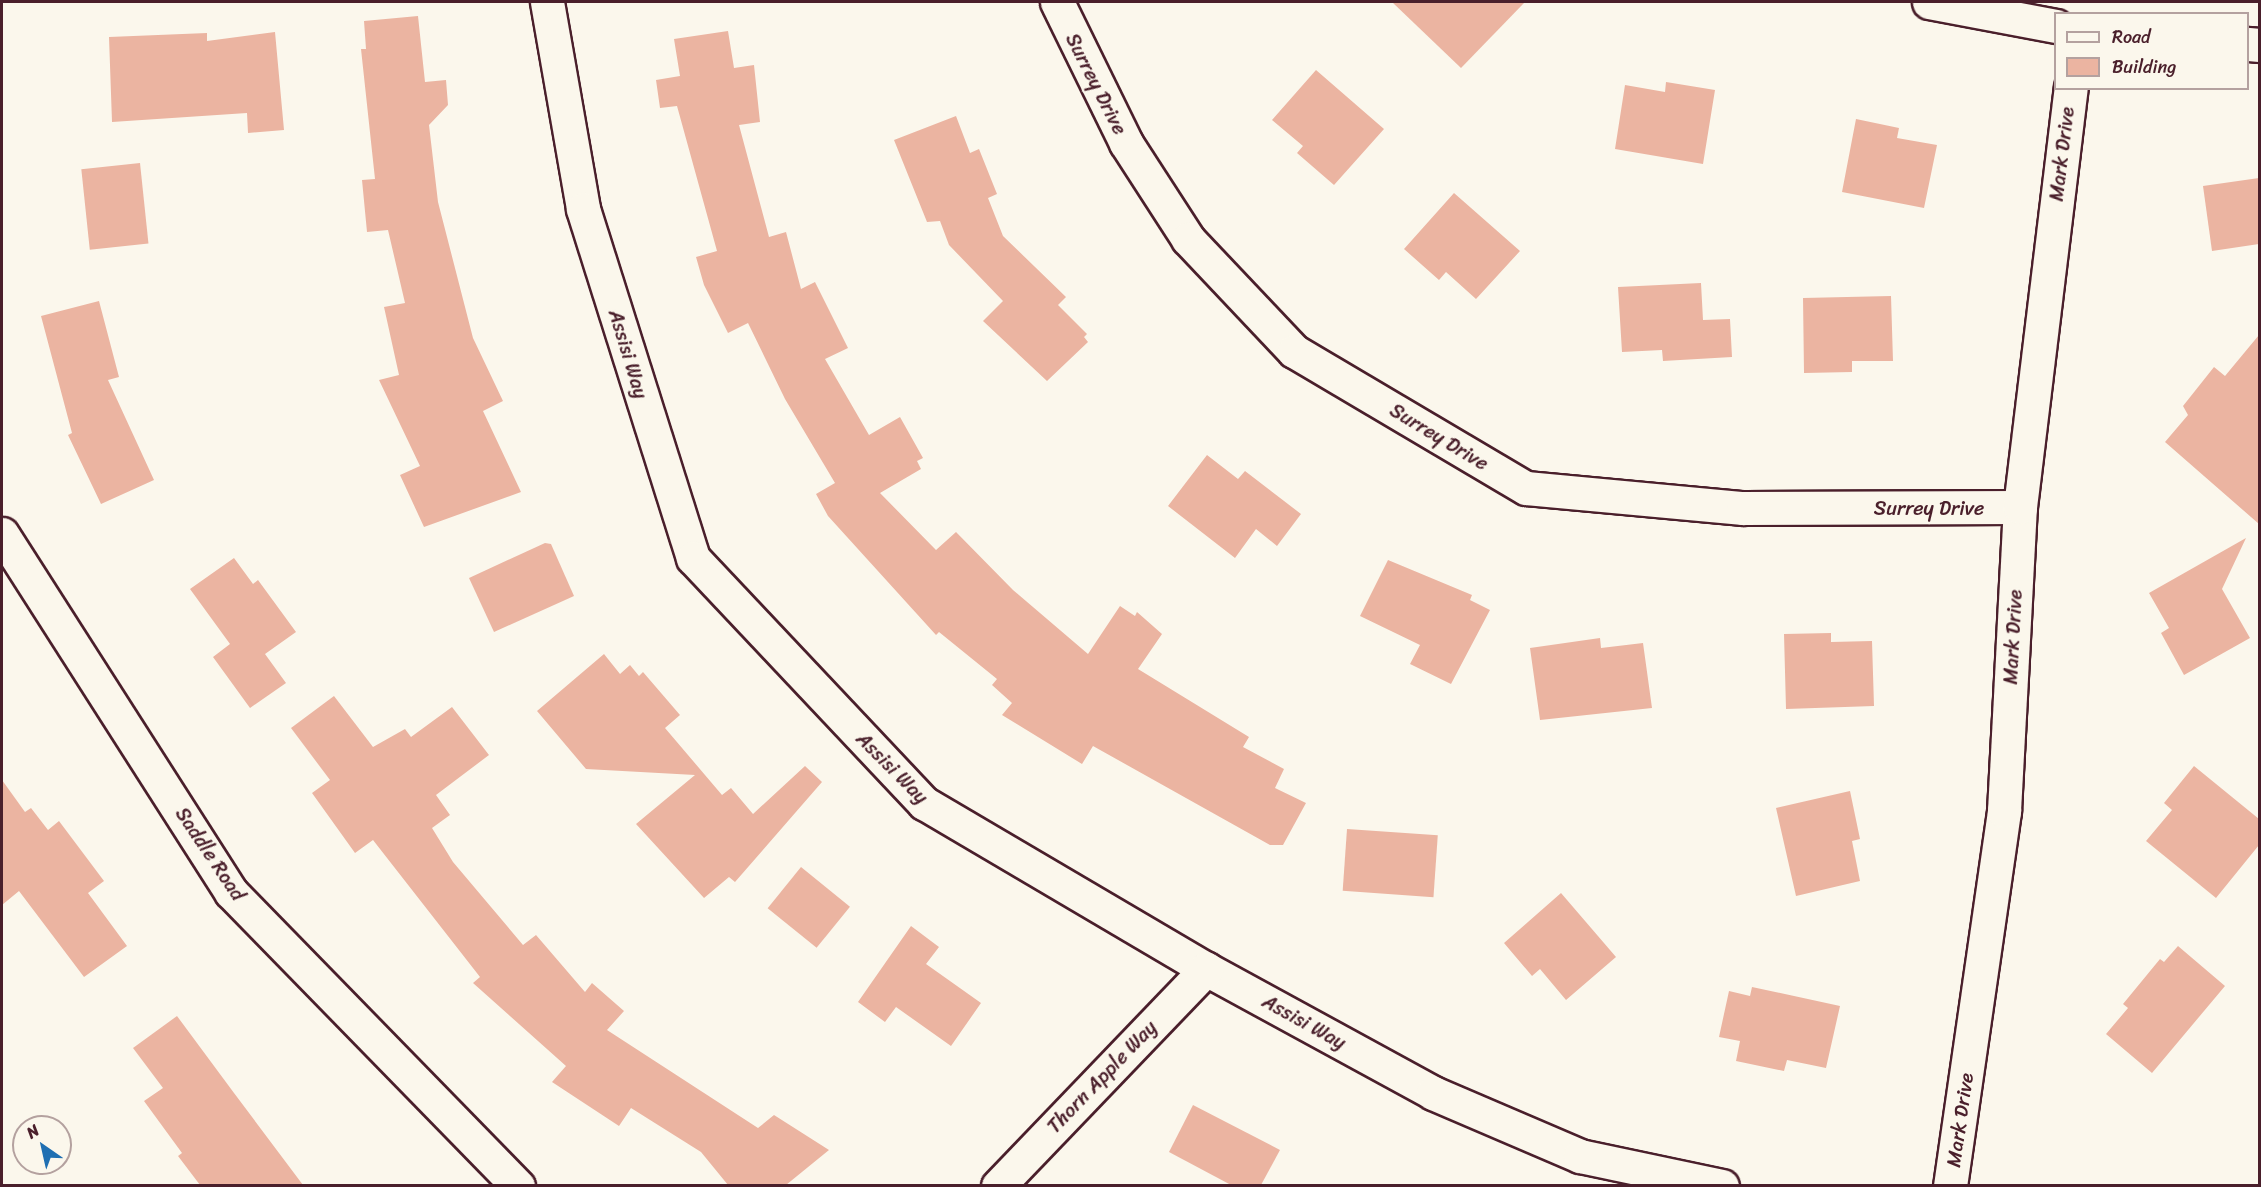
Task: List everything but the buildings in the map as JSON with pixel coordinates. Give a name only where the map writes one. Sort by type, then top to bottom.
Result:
[{"type":"street","name":"Assisi Way","points":[[547,2],[583,209],[693,558],[924,803],[1206,969],[1432,1093],[1580,1156],[1722,1185]]},
{"type":"street","name":"Surrey Drive","points":[[1057,2],[1126,143],[1188,239],[1294,351],[1526,488],[1743,508],[2020,507]]},
{"type":"street","points":[[1929,2],[2054,26]]},
{"type":"street","name":"Mark Drive","points":[[1950,1185],[2004,812],[2020,507],[2071,90]]},
{"type":"street","name":"Saddle Road","points":[[2,534],[231,892],[519,1185]]},
{"type":"street","name":"Thorn Apple Way","points":[[998,1185],[1206,969]]}]
